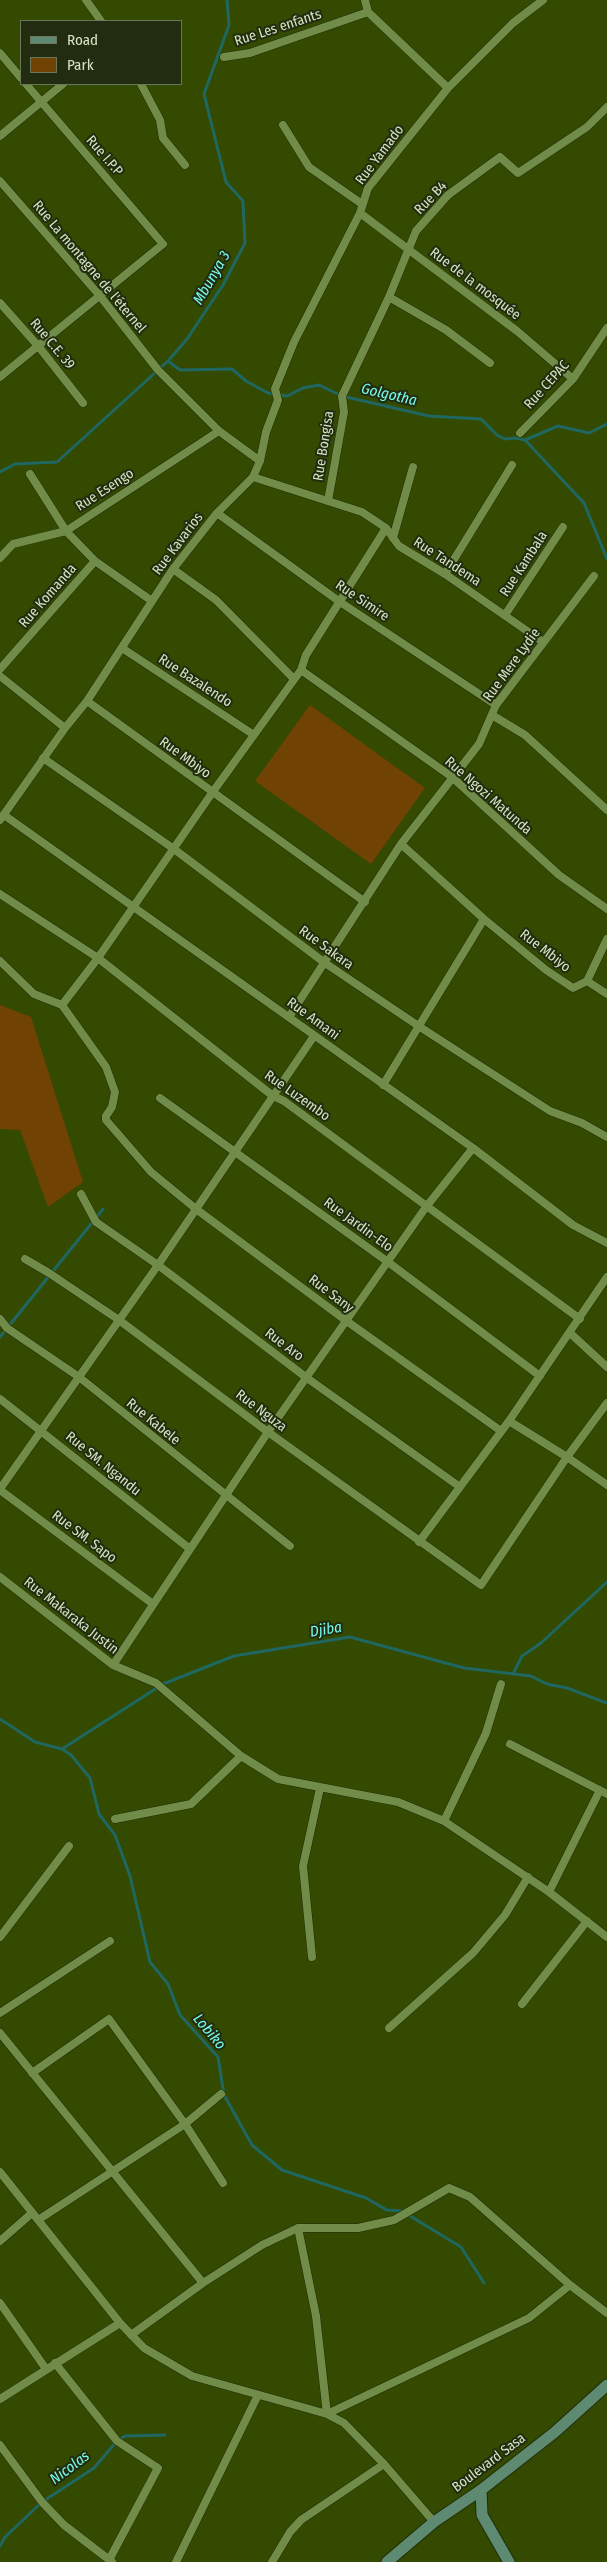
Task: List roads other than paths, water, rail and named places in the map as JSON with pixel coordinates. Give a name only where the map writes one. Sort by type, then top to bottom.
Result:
[{"type":"street","points":[[86,0],[100,20]]},
{"type":"street","points":[[365,0],[368,12],[448,88]]},
{"type":"street","name":"Rue Yamado","points":[[278,400],[275,389],[294,342],[360,213],[368,188],[448,88],[513,22],[543,0]]},
{"type":"street","name":"Rue Les enfants","points":[[224,58],[250,53],[368,12]]},
{"type":"street","points":[[0,53],[20,77]]},
{"type":"street","name":"Rue I.P.P","points":[[27,85],[163,244],[100,296]]},
{"type":"street","points":[[0,136],[62,85]]},
{"type":"street","points":[[142,85],[160,120],[163,138],[185,165]]},
{"type":"street","name":"Rue B4","points":[[342,396],[389,297],[416,231],[448,195],[500,157],[518,173],[587,127],[607,107]]},
{"type":"street","points":[[283,125],[309,167],[362,204]]},
{"type":"street","name":"Rue La montagne de l'éternel","points":[[0,181],[100,296],[158,370],[219,431]]},
{"type":"street","name":"Rue de la mosquée","points":[[360,213],[517,331],[573,379]]},
{"type":"street","points":[[0,377],[100,296]]},
{"type":"street","points":[[389,297],[446,330],[490,363]]},
{"type":"street","name":"Rue C.E. 39","points":[[0,303],[39,347],[84,403]]},
{"type":"street","name":"Rue CEPAC","points":[[520,433],[573,379],[607,328]]},
{"type":"street","name":"Rue Bongisa","points":[[328,500],[344,412],[342,396]]},
{"type":"street","name":"Rue Kavarios","points":[[87,701],[173,569],[217,513],[253,477],[260,461],[266,432],[278,400]]},
{"type":"street","points":[[219,431],[260,461]]},
{"type":"street","name":"Rue Esengo","points":[[0,558],[13,544],[66,531],[219,431]]},
{"type":"street","points":[[445,574],[512,465]]},
{"type":"street","points":[[393,538],[413,467]]},
{"type":"street","points":[[30,474],[66,531],[95,561],[152,601]]},
{"type":"street","name":"Rue Tandema","points":[[253,477],[362,512],[386,528],[398,546],[445,574],[543,642]]},
{"type":"street","name":"Rue Simire","points":[[217,513],[340,602],[496,705]]},
{"type":"street","name":"Rue Kambala","points":[[505,616],[563,527]]},
{"type":"street","points":[[0,961],[34,994],[62,1004],[135,907],[212,793],[301,670],[306,655],[386,528]]},
{"type":"street","name":"Rue Komanda","points":[[0,669],[95,561]]},
{"type":"street","points":[[173,569],[216,600],[294,679]]},
{"type":"street","name":"Rue Mere Lydie","points":[[289,1017],[402,844],[479,744],[496,705],[594,576]]},
{"type":"street","name":"Rue Bazalendo","points":[[122,648],[254,735]]},
{"type":"street","name":"Rue Ngozi Matunda","points":[[301,670],[452,778],[558,875],[607,909]]},
{"type":"street","points":[[0,676],[65,728]]},
{"type":"street","points":[[2,817],[43,758],[87,701]]},
{"type":"street","name":"Rue Mbiyo","points":[[87,701],[365,902]]},
{"type":"street","points":[[492,715],[526,735],[607,810]]},
{"type":"street","name":"Rue Sakara","points":[[43,758],[174,849],[325,963],[420,1027],[550,1112],[582,1123],[607,1137]]},
{"type":"street","name":"Rue Amani","points":[[2,817],[135,907],[473,1148],[574,1225],[607,1243]]},
{"type":"street","name":"Rue Mbiyo","points":[[402,844],[484,919],[546,970],[573,988],[587,981],[607,938]]},
{"type":"street","name":"Rue Luzembo","points":[[0,894],[98,958],[273,1096],[284,1101],[580,1319]]},
{"type":"street","points":[[383,1084],[420,1027],[484,919]]},
{"type":"street","points":[[587,981],[607,994]]},
{"type":"street","name":"Rue Sany","points":[[62,1004],[106,1067],[115,1092],[112,1108],[106,1116],[106,1120],[151,1172],[196,1209],[348,1322],[501,1431]]},
{"type":"street","points":[[0,1490],[158,1265],[314,1036]]},
{"type":"street","name":"Rue Jardin-Elo","points":[[160,1098],[388,1262],[540,1376]]},
{"type":"street","points":[[113,1665],[268,1432],[348,1322],[426,1207],[473,1148]]},
{"type":"street","name":"Rue Aro","points":[[81,1194],[90,1214],[96,1222],[158,1265],[307,1378],[460,1487]]},
{"type":"street","name":"Rue Nguza","points":[[25,1259],[119,1320],[268,1432],[419,1542],[481,1584],[567,1457]]},
{"type":"street","points":[[419,1542],[501,1431],[580,1319],[607,1277]]},
{"type":"street","points":[[600,1288],[607,1294]]},
{"type":"street","name":"Rue Kabele","points":[[0,1319],[7,1328],[79,1377],[290,1546]]},
{"type":"street","points":[[570,1333],[607,1367]]},
{"type":"street","name":"Rue SM. Ngandu","points":[[0,1399],[190,1550]]},
{"type":"street","points":[[567,1457],[607,1403]]},
{"type":"street","points":[[508,1421],[567,1457],[607,1485]]},
{"type":"street","name":"Rue SM. Sapo","points":[[0,1490],[153,1604]]},
{"type":"street","name":"Rue Makaraka Justin","points":[[0,1577],[113,1665],[156,1683],[241,1756]]},
{"type":"street","points":[[444,1821],[486,1733],[500,1684]]},
{"type":"street","points":[[510,1744],[603,1792],[549,1892]]},
{"type":"street","points":[[115,1819],[191,1804],[241,1756],[278,1779],[398,1802],[444,1821],[528,1877],[607,1937]]},
{"type":"street","points":[[312,1957],[304,1866],[320,1788]]},
{"type":"street","points":[[0,1937],[70,1846]]},
{"type":"street","points":[[389,2028],[473,1953],[505,1915],[528,1877]]},
{"type":"street","points":[[522,2004],[587,1922]]},
{"type":"street","points":[[0,2012],[110,1941]]},
{"type":"street","points":[[32,2073],[109,2018],[185,2124],[223,2183]]},
{"type":"street","points":[[0,2033],[203,2283]]},
{"type":"street","points":[[38,2220],[185,2124],[221,2094]]},
{"type":"street","points":[[0,2172],[120,2324],[144,2348],[192,2376],[327,2414],[344,2423],[384,2464],[434,2522]]},
{"type":"street","points":[[131,2335],[203,2283],[262,2246],[298,2228],[358,2228],[394,2220],[449,2188],[470,2197],[570,2285],[607,2313]]},
{"type":"street","points":[[0,2241],[32,2213]]},
{"type":"street","points":[[298,2228],[316,2316],[327,2414]]},
{"type":"street","points":[[327,2414],[529,2318],[570,2285]]},
{"type":"street","points":[[0,2303],[46,2369]]},
{"type":"street","points":[[0,2398],[120,2324]]},
{"type":"street","points":[[0,2445],[42,2502],[64,2525],[110,2561],[158,2468],[117,2441],[55,2363]]},
{"type":"street","name":"Boulevard Sasa","points":[[387,2562],[434,2522],[481,2490],[555,2432],[607,2385]]},
{"type":"street","points":[[176,2562],[258,2395]]},
{"type":"street","points":[[272,2562],[290,2532],[301,2520],[384,2464]]},
{"type":"street","points":[[481,2490],[482,2515],[509,2562]]},
{"type":"waterway","name":"Mbunya 3","points":[[0,472],[15,464],[57,462],[168,361],[187,339],[223,285],[245,243],[243,201],[226,182],[204,94],[229,25],[227,0]]},
{"type":"waterway","name":"Golgotha","points":[[168,361],[180,370],[232,369],[246,381],[268,393],[287,396],[303,388],[319,385],[342,396],[429,416],[481,419],[497,435],[505,439],[525,440],[558,426],[589,433],[607,424]]},
{"type":"waterway","points":[[525,440],[584,503],[607,559]]},
{"type":"waterway","points":[[0,1337],[103,1209]]},
{"type":"waterway","name":"Djiba","points":[[514,1672],[522,1656],[541,1643],[607,1582]]},
{"type":"waterway","name":"Djiba","points":[[62,1749],[163,1684],[234,1656],[350,1637],[464,1668],[531,1676],[547,1684],[567,1688],[607,1703]]},
{"type":"waterway","name":"Lobiko","points":[[0,1719],[35,1742],[62,1749],[71,1755],[90,1778],[99,1814],[115,1835],[130,1876],[150,1962],[168,1984],[180,2015],[218,2057],[224,2095],[252,2145],[282,2170],[366,2198],[387,2210],[402,2211],[461,2247],[484,2283]]},
{"type":"waterway","name":"Nicolas","points":[[0,2546],[5,2537],[42,2502],[94,2468],[117,2441],[125,2436],[165,2435]]}]
